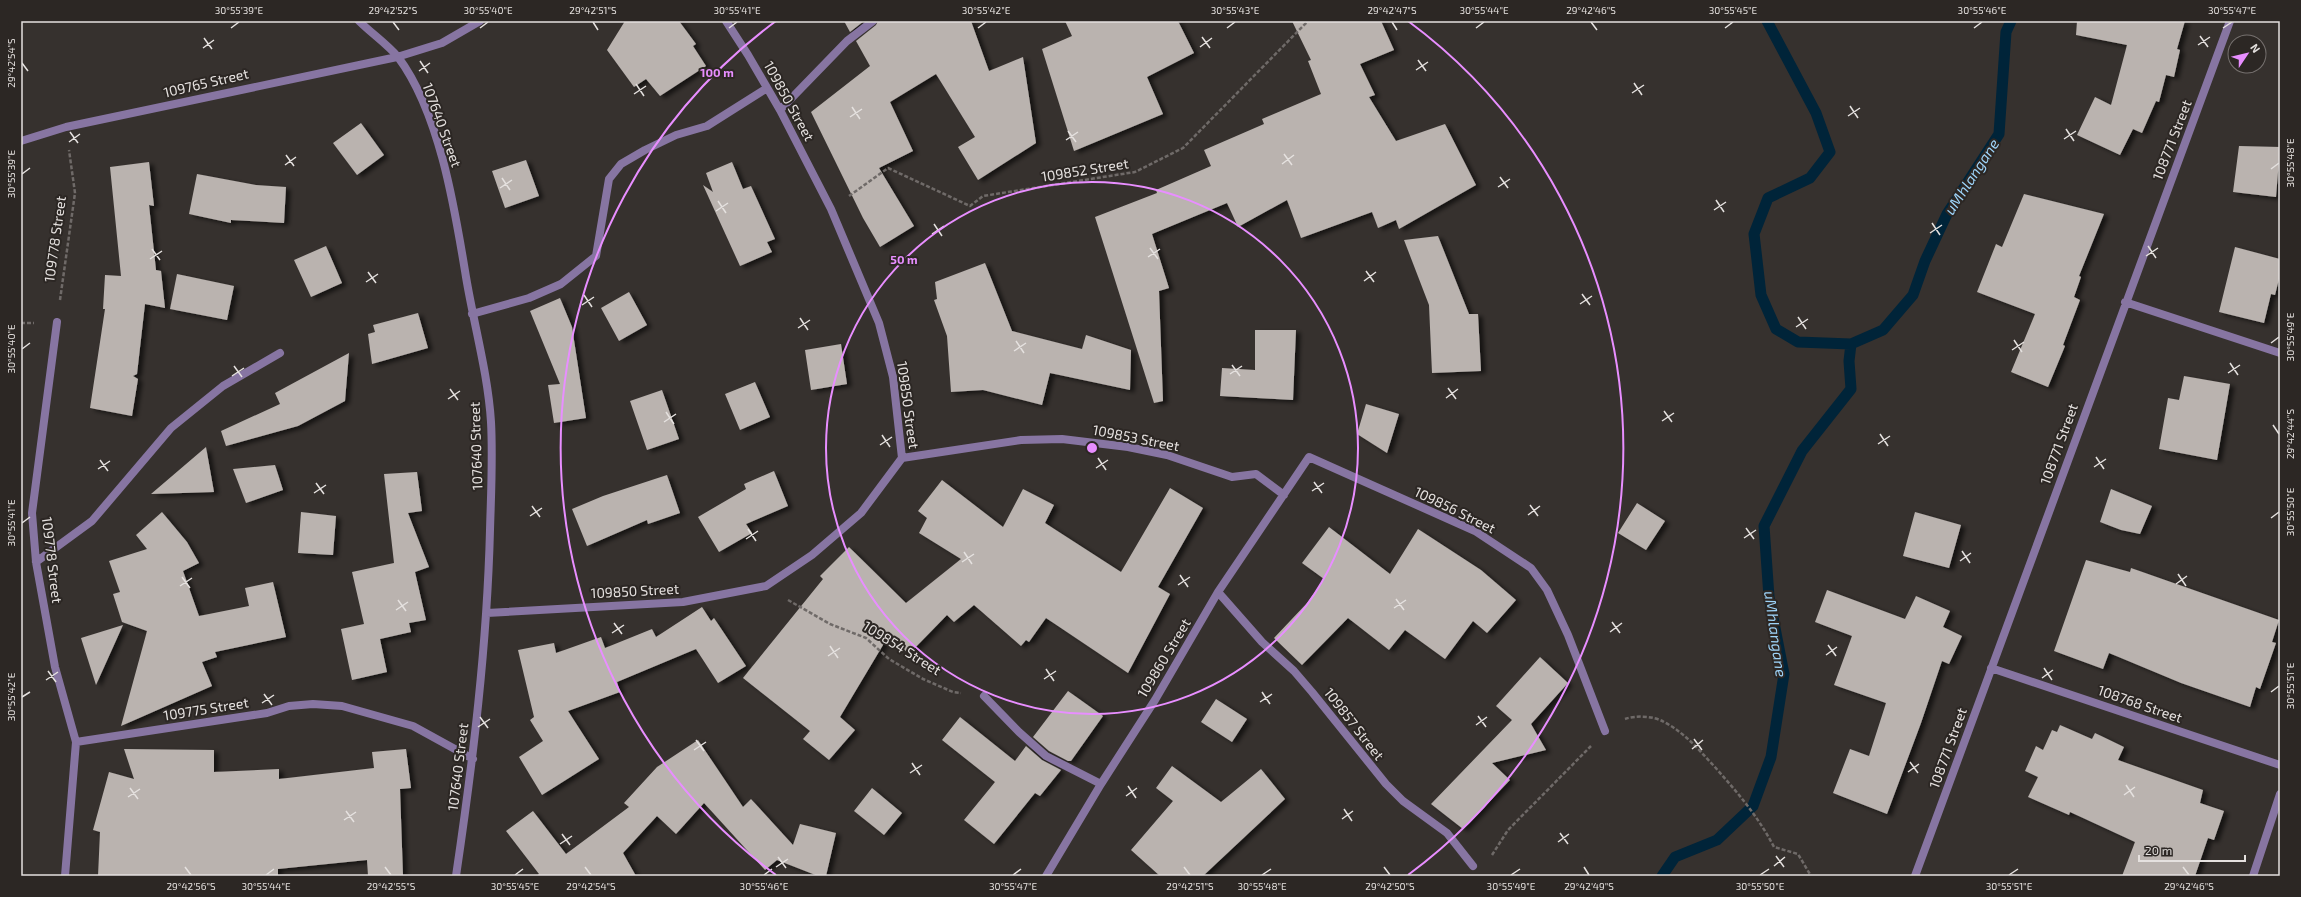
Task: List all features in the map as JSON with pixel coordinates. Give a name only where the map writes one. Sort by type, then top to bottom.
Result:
[{"type":"street","name":"107640 Street","points":[[359,21],[397,56],[419,93],[454,200],[472,314],[482,360],[491,422],[491,498],[487,613],[473,759],[456,876]]},
{"type":"street","name":"109765 Street","points":[[21,141],[66,127],[397,56],[442,43],[480,21]]},
{"type":"street","name":"109850 Street","points":[[487,613],[683,602],[766,586],[812,555],[861,513],[902,458],[893,377],[879,323],[831,209],[780,110],[726,21]]},
{"type":"street","points":[[780,110],[847,41],[873,21]]},
{"type":"street","name":"108771 Street","points":[[1915,876],[2125,302],[2230,21]]},
{"type":"street","points":[[472,314],[529,298],[561,284],[596,256],[609,179],[614,170],[621,164],[666,139],[707,126],[767,88]]},
{"type":"street","points":[[2125,302],[2280,353]]},
{"type":"street","name":"109778 Street","points":[[57,322],[32,513],[36,562],[55,667],[76,742],[65,876]]},
{"type":"street","points":[[36,562],[92,521],[170,428],[223,386],[280,353]]},
{"type":"street","name":"109853 Street","points":[[902,458],[1020,440],[1062,439],[1128,447],[1167,455],[1232,477],[1256,474],[1284,495]]},
{"type":"street","name":"109860 Street","points":[[1046,876],[1101,784],[1155,700],[1218,592],[1309,457]]},
{"type":"street","name":"109856 Street","points":[[1309,457],[1475,531],[1531,568],[1547,590],[1565,629],[1605,731]]},
{"type":"street","name":"109857 Street","points":[[1218,592],[1262,642],[1294,671],[1386,784],[1403,801],[1447,833],[1473,866]]},
{"type":"street","name":"108768 Street","points":[[1991,668],[2280,765]]},
{"type":"street","points":[[984,696],[1019,732],[1046,756],[1101,784]]},
{"type":"street","name":"109775 Street","points":[[76,742],[267,713],[289,706],[313,704],[342,706],[413,726],[473,759]]},
{"type":"street","points":[[2253,876],[2280,794]]},
{"type":"path","name":"109852 Street","points":[[831,209],[888,168],[970,206],[983,196],[1135,172],[1183,148],[1308,21]]},
{"type":"path","name":"109778 Street","points":[[57,322],[75,193],[66,127]]},
{"type":"path","name":"109854 Street","points":[[766,586],[808,613],[866,638],[889,659],[923,679],[953,692],[984,696]]},
{"type":"path","points":[[1473,866],[1493,854],[1508,830],[1605,731],[1616,722],[1634,716],[1663,721],[1692,741],[1742,797],[1755,815],[1774,847],[1798,854],[1811,876]]},
{"type":"building","points":[[625,21],[679,21],[696,44],[693,46],[706,66],[660,96],[646,79],[634,87],[607,50]]},
{"type":"building","points":[[844,21],[864,21],[850,32]]},
{"type":"building","points":[[878,21],[971,21],[989,71],[1023,57],[1036,143],[978,180],[958,147],[975,137],[936,74],[890,102],[913,151],[879,168],[914,226],[880,247],[863,218],[811,112],[870,66],[856,41],[876,25]]},
{"type":"building","points":[[1065,21],[1178,21],[1194,53],[1147,77],[1163,114],[1074,151],[1042,49],[1072,36]]},
{"type":"building","points":[[1292,21],[1381,21],[1394,50],[1360,64],[1375,95],[1369,97],[1396,141],[1445,124],[1476,185],[1399,229],[1396,220],[1378,228],[1372,212],[1301,238],[1287,200],[1238,227],[1227,203],[1152,234],[1169,288],[1159,291],[1163,401],[1154,403],[1095,217],[1157,193],[1156,190],[1211,166],[1204,150],[1264,124],[1262,119],[1321,94],[1308,61],[1311,60]]},
{"type":"building","points":[[2077,21],[2185,21],[2177,49],[2180,50],[2174,77],[2166,75],[2159,102],[2156,101],[2142,133],[2133,129],[2120,155],[2077,135],[2095,97],[2111,105],[2127,45],[2076,35]]},
{"type":"building","points":[[361,123],[384,155],[357,175],[333,143]]},
{"type":"building","points":[[2239,146],[2280,147],[2276,197],[2233,192]]},
{"type":"building","points":[[526,160],[539,196],[505,208],[492,171]]},
{"type":"building","points":[[149,162],[154,206],[149,205],[156,270],[161,271],[165,308],[145,304],[137,374],[133,376],[138,379],[132,416],[90,408],[105,309],[103,309],[105,275],[121,276],[110,167]]},
{"type":"building","points":[[732,162],[743,189],[751,186],[775,239],[767,242],[772,252],[740,266],[703,185],[713,192],[706,173]]},
{"type":"building","points":[[197,174],[256,185],[286,187],[284,223],[231,220],[231,223],[189,214]]},
{"type":"building","points":[[2024,194],[2104,214],[2079,276],[2081,277],[2074,297],[2080,300],[2063,345],[2065,346],[2048,387],[2011,372],[2035,314],[1977,292],[1996,244],[2002,247]]},
{"type":"building","points":[[1438,236],[1469,314],[1478,314],[1481,371],[1432,373],[1429,305],[1404,240]]},
{"type":"building","points":[[326,246],[342,283],[311,297],[294,260]]},
{"type":"building","points":[[2235,247],[2280,259],[2280,275],[2275,295],[2271,294],[2264,323],[2219,312]]},
{"type":"building","points":[[985,263],[1012,331],[1082,349],[1086,335],[1131,350],[1130,390],[1050,373],[1042,405],[983,390],[951,392],[947,336],[934,300],[937,299],[935,282]]},
{"type":"building","points":[[177,274],[234,286],[227,320],[170,309]]},
{"type":"building","points":[[629,292],[647,325],[619,341],[601,308]]},
{"type":"building","points":[[560,298],[572,327],[586,418],[554,423],[548,385],[560,384],[530,311]]},
{"type":"building","points":[[418,313],[428,348],[372,364],[368,334],[375,332],[373,325]]},
{"type":"building","points":[[1255,330],[1296,330],[1293,400],[1220,396],[1222,368],[1255,370]]},
{"type":"building","points":[[841,344],[847,384],[811,390],[805,350]]},
{"type":"building","points":[[349,353],[345,401],[298,426],[226,446],[221,431],[280,404],[275,393]]},
{"type":"building","points":[[2184,376],[2230,384],[2217,460],[2159,449],[2168,398],[2179,400]]},
{"type":"building","points":[[755,382],[770,417],[740,430],[725,394]]},
{"type":"building","points":[[662,390],[679,439],[647,450],[630,401]]},
{"type":"building","points":[[1366,404],[1399,414],[1387,453],[1357,434]]},
{"type":"building","points":[[206,447],[214,492],[151,494]]},
{"type":"building","points":[[275,465],[283,490],[246,503],[233,469]]},
{"type":"building","points":[[774,471],[788,506],[746,524],[752,533],[719,552],[698,517],[746,489],[744,484]]},
{"type":"building","points":[[417,472],[422,511],[408,513],[429,567],[415,572],[426,620],[409,623],[411,632],[380,639],[387,672],[352,680],[341,629],[364,624],[352,572],[394,563],[384,474]]},
{"type":"building","points":[[667,475],[680,513],[648,524],[647,520],[587,546],[572,509],[603,496]]},
{"type":"building","points":[[942,480],[1003,527],[1023,489],[1054,505],[1045,523],[1121,572],[1170,488],[1203,508],[1158,587],[1170,594],[1128,673],[1046,618],[1029,642],[1026,640],[1021,646],[974,605],[954,622],[947,615],[909,654],[889,635],[840,717],[855,730],[829,760],[803,739],[810,731],[743,678],[823,579],[820,576],[849,547],[906,603],[961,559],[919,533],[927,518],[918,511]]},
{"type":"building","points":[[2111,489],[2152,506],[2140,534],[2121,530],[2100,522]]},
{"type":"building","points":[[1637,503],[1665,521],[1646,550],[1618,533]]},
{"type":"building","points":[[162,512],[187,542],[199,563],[183,571],[199,616],[249,606],[245,588],[273,582],[286,637],[215,652],[217,657],[202,662],[212,686],[121,726],[147,631],[122,622],[113,594],[120,592],[109,561],[147,549],[136,535]]},
{"type":"building","points":[[301,512],[336,516],[333,555],[298,553]]},
{"type":"building","points":[[1915,512],[1961,525],[1949,568],[1903,556]]},
{"type":"building","points":[[1329,527],[1390,574],[1418,529],[1481,570],[1516,600],[1487,633],[1473,621],[1445,659],[1405,630],[1389,650],[1348,618],[1302,665],[1274,638],[1308,602],[1324,579],[1302,563]]},
{"type":"building","points":[[2086,560],[2130,572],[2131,568],[2279,620],[2272,642],[2276,643],[2260,689],[2256,687],[2250,707],[2181,683],[2109,653],[2103,669],[2054,651]]},
{"type":"building","points":[[1827,590],[1905,619],[1916,596],[1950,611],[1943,627],[1962,636],[1949,664],[1942,661],[1921,723],[1887,814],[1833,793],[1850,749],[1869,756],[1886,703],[1834,685],[1852,636],[1815,622]]},
{"type":"building","points":[[702,607],[711,621],[714,618],[746,666],[718,683],[696,649],[617,682],[620,692],[568,711],[599,759],[542,795],[519,757],[543,741],[530,720],[534,717],[518,650],[554,643],[556,653],[601,637],[605,648],[652,629],[656,637]]},
{"type":"building","points":[[123,625],[96,685],[81,638]]},
{"type":"building","points":[[1540,657],[1568,683],[1531,724],[1546,750],[1492,763],[1510,780],[1463,829],[1431,804],[1512,720],[1496,706]]},
{"type":"building","points":[[1068,691],[1103,716],[1071,761],[1068,761],[1049,751],[1033,737]]},
{"type":"building","points":[[1216,699],[1247,719],[1232,742],[1201,722]]},
{"type":"building","points":[[960,717],[1015,761],[1026,746],[1042,760],[1061,770],[1040,796],[1035,793],[994,844],[964,820],[995,782],[942,740]]},
{"type":"building","points":[[2060,725],[2092,739],[2095,733],[2124,747],[2118,760],[2203,790],[2200,803],[2224,811],[2214,840],[2208,838],[2195,876],[2122,876],[2135,842],[2070,812],[2069,815],[2028,797],[2038,777],[2025,771],[2036,746],[2043,750],[2052,730],[2057,732]]},
{"type":"building","points":[[698,740],[743,807],[751,799],[793,845],[800,824],[836,833],[826,876],[818,876],[777,860],[765,870],[704,803],[676,834],[657,816],[623,853],[636,876],[536,876],[539,874],[506,831],[533,811],[566,854],[629,807],[624,803],[657,767]]},
{"type":"building","points":[[124,749],[214,750],[214,772],[279,769],[279,779],[374,768],[372,752],[406,749],[411,788],[400,789],[403,876],[368,876],[367,860],[278,869],[278,876],[98,876],[100,832],[93,830],[109,772],[134,779]]},
{"type":"building","points":[[1172,766],[1221,802],[1261,769],[1285,799],[1203,876],[1160,876],[1131,850],[1173,801],[1156,788]]},
{"type":"building","points":[[872,788],[902,813],[884,835],[854,811]]},
{"type":"waterway","name":"uMhlangane","points":[[1662,876],[1675,857],[1717,840],[1753,806],[1771,757],[1784,674],[1769,597],[1764,526],[1802,451],[1851,389],[1849,361],[1851,344],[1798,342],[1776,329],[1761,295],[1754,234],[1768,198],[1810,178],[1830,152],[1816,113],[1767,21]]},
{"type":"waterway","name":"uMhlangane","points":[[1851,344],[1883,330],[1913,295],[1925,261],[1947,214],[1999,134],[2006,32],[2011,21]]}]
